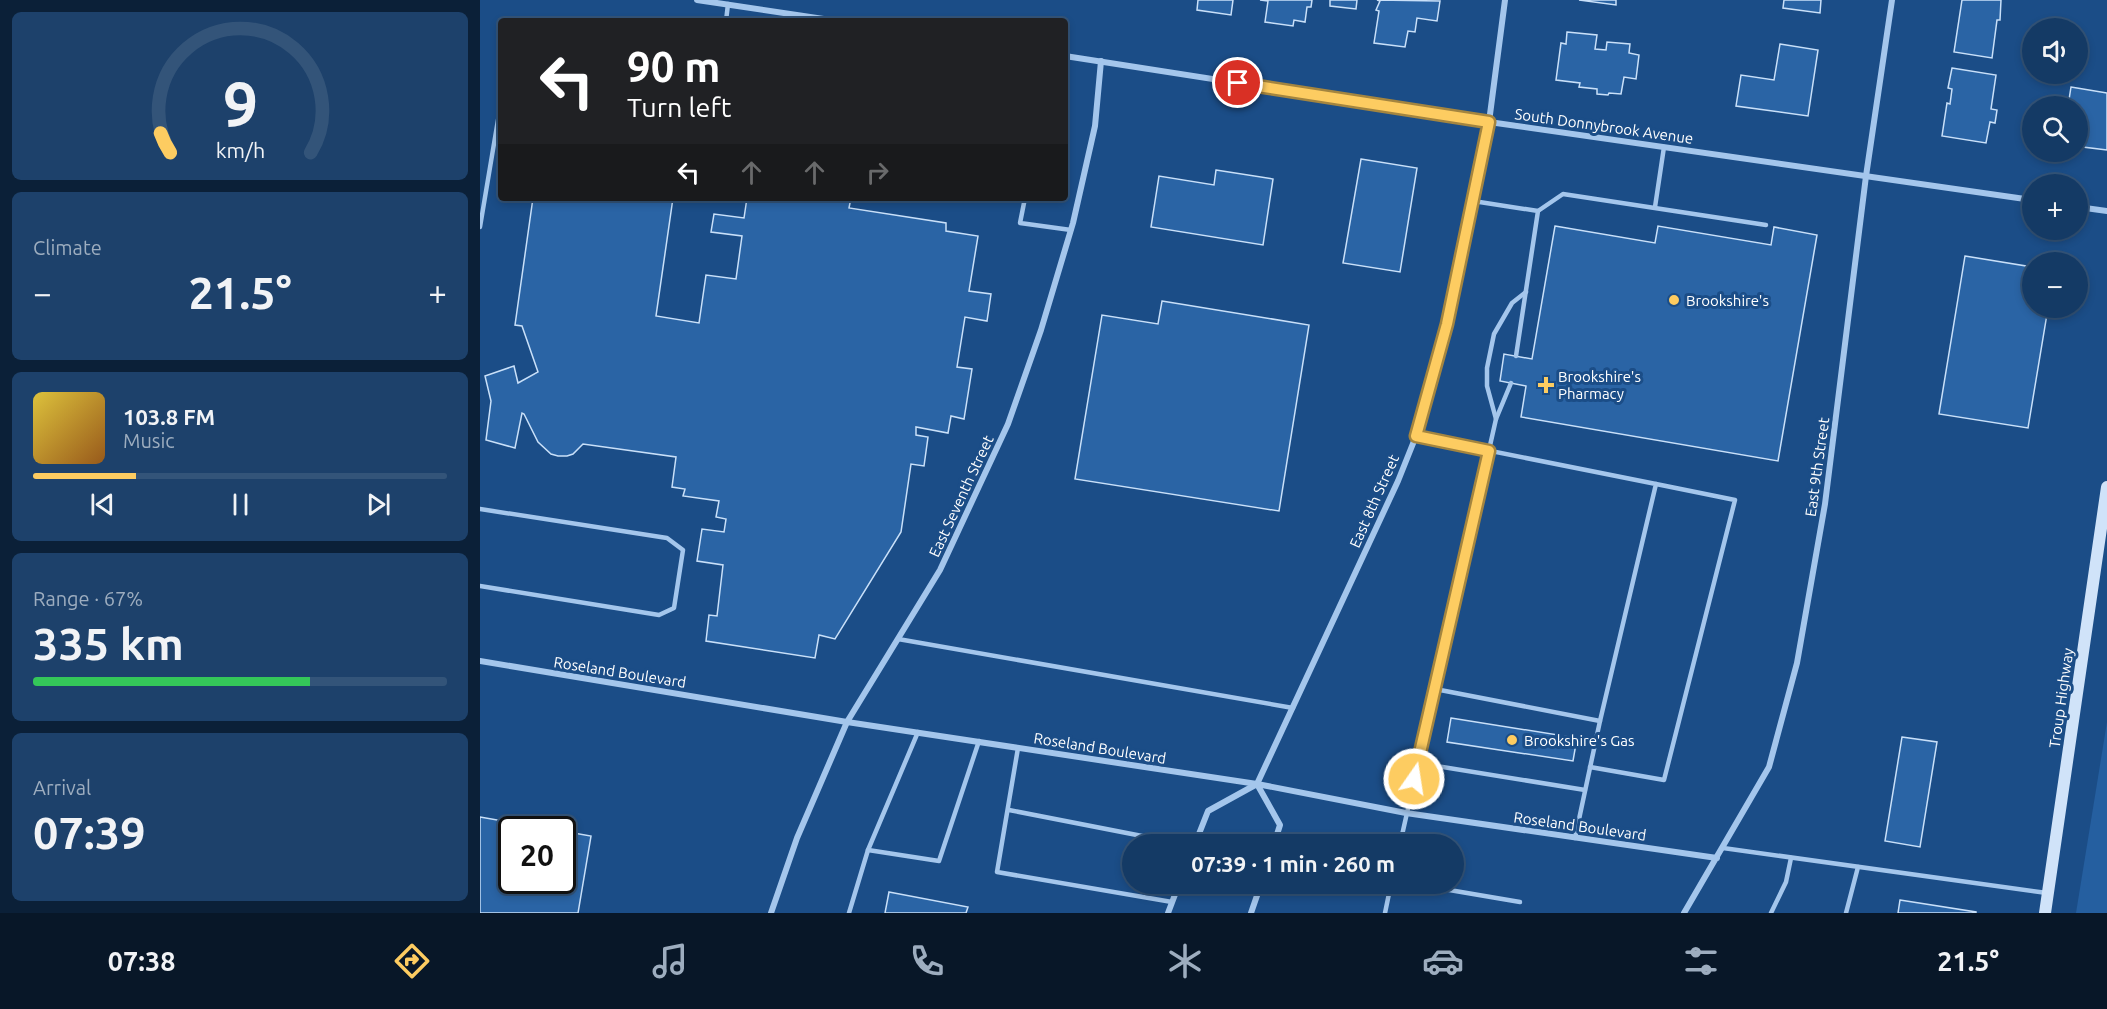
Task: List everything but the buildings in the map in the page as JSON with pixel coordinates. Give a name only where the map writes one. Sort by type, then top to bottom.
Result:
[{"type":"main road","name":"Troup Highway","points":[[2045,913],[2107,487]]},
{"type":"street","points":[[697,0],[728,2],[820,18]]},
{"type":"street","name":"East 8th Street","points":[[1257,784],[1398,481],[1416,436],[1447,324],[1473,201],[1489,122],[1505,0]]},
{"type":"street","name":"East 9th Street","points":[[1684,913],[1769,767],[1797,663],[1825,504],[1866,176],[1892,0]]},
{"type":"street","name":"South Donnybrook Avenue","points":[[1068,56],[1489,122],[2022,199]]},
{"type":"street","name":"East Seventh Street","points":[[771,913],[797,838],[847,722],[940,570],[1008,424],[1041,330],[1071,230],[1095,126],[1101,61]]},
{"type":"street","points":[[2088,208],[2107,211]]},
{"type":"street","name":"Roseland Boulevard","points":[[480,661],[847,722],[1257,784],[1407,813],[1717,858]]},
{"type":"street","points":[[1199,834],[1208,811],[1257,784],[1280,825],[1277,834]]},
{"type":"street","points":[[1168,913],[1175,894]]},
{"type":"street","points":[[1251,913],[1258,894]]},
{"type":"lane","points":[[726,18],[728,2]]},
{"type":"lane","points":[[480,227],[498,120]]},
{"type":"lane","points":[[1655,207],[1664,147]]},
{"type":"lane","points":[[1473,201],[1538,211],[1563,194],[1766,225]]},
{"type":"lane","points":[[1024,201],[1020,223],[1071,230]]},
{"type":"lane","points":[[1516,356],[1538,211]]},
{"type":"lane","points":[[1496,419],[1487,386],[1487,368],[1494,334],[1512,303],[1526,292]]},
{"type":"lane","points":[[1402,834],[1496,419],[1511,383]]},
{"type":"lane","points":[[1416,436],[1735,500],[1664,780],[1590,767]]},
{"type":"lane","points":[[1575,838],[1656,484]]},
{"type":"lane","points":[[480,509],[667,538],[683,550],[674,608],[658,615],[480,586]]},
{"type":"lane","points":[[898,639],[1293,708]]},
{"type":"lane","points":[[1435,689],[1600,721]]},
{"type":"lane","points":[[849,913],[868,850],[918,732]]},
{"type":"lane","points":[[868,850],[939,861],[979,741]]},
{"type":"lane","points":[[1018,748],[997,872],[1172,902]]},
{"type":"lane","points":[[1418,763],[1585,790]]},
{"type":"lane","points":[[1008,810],[1132,834]]},
{"type":"lane","points":[[1723,848],[2048,893]]},
{"type":"lane","points":[[1771,913],[1786,882],[1791,858]]},
{"type":"lane","points":[[1846,913],[1858,867]]},
{"type":"lane","points":[[1464,892],[1520,902]]},
{"type":"lane","points":[[1385,913],[1389,894]]},
{"type":"shaded area","points":[[2107,722],[2107,913],[2076,913]]},
{"type":"place","name":"Brookshire's","points":[[1674,300]]},
{"type":"place","name":"Brookshire's Pharmacy","points":[[1546,385]]},
{"type":"place","name":"Brookshire's Gas","points":[[1512,740]]},
{"type":"route","points":[[1238,83],[1489,122],[1447,324],[1416,436],[1489,451],[1414,779]]}]
